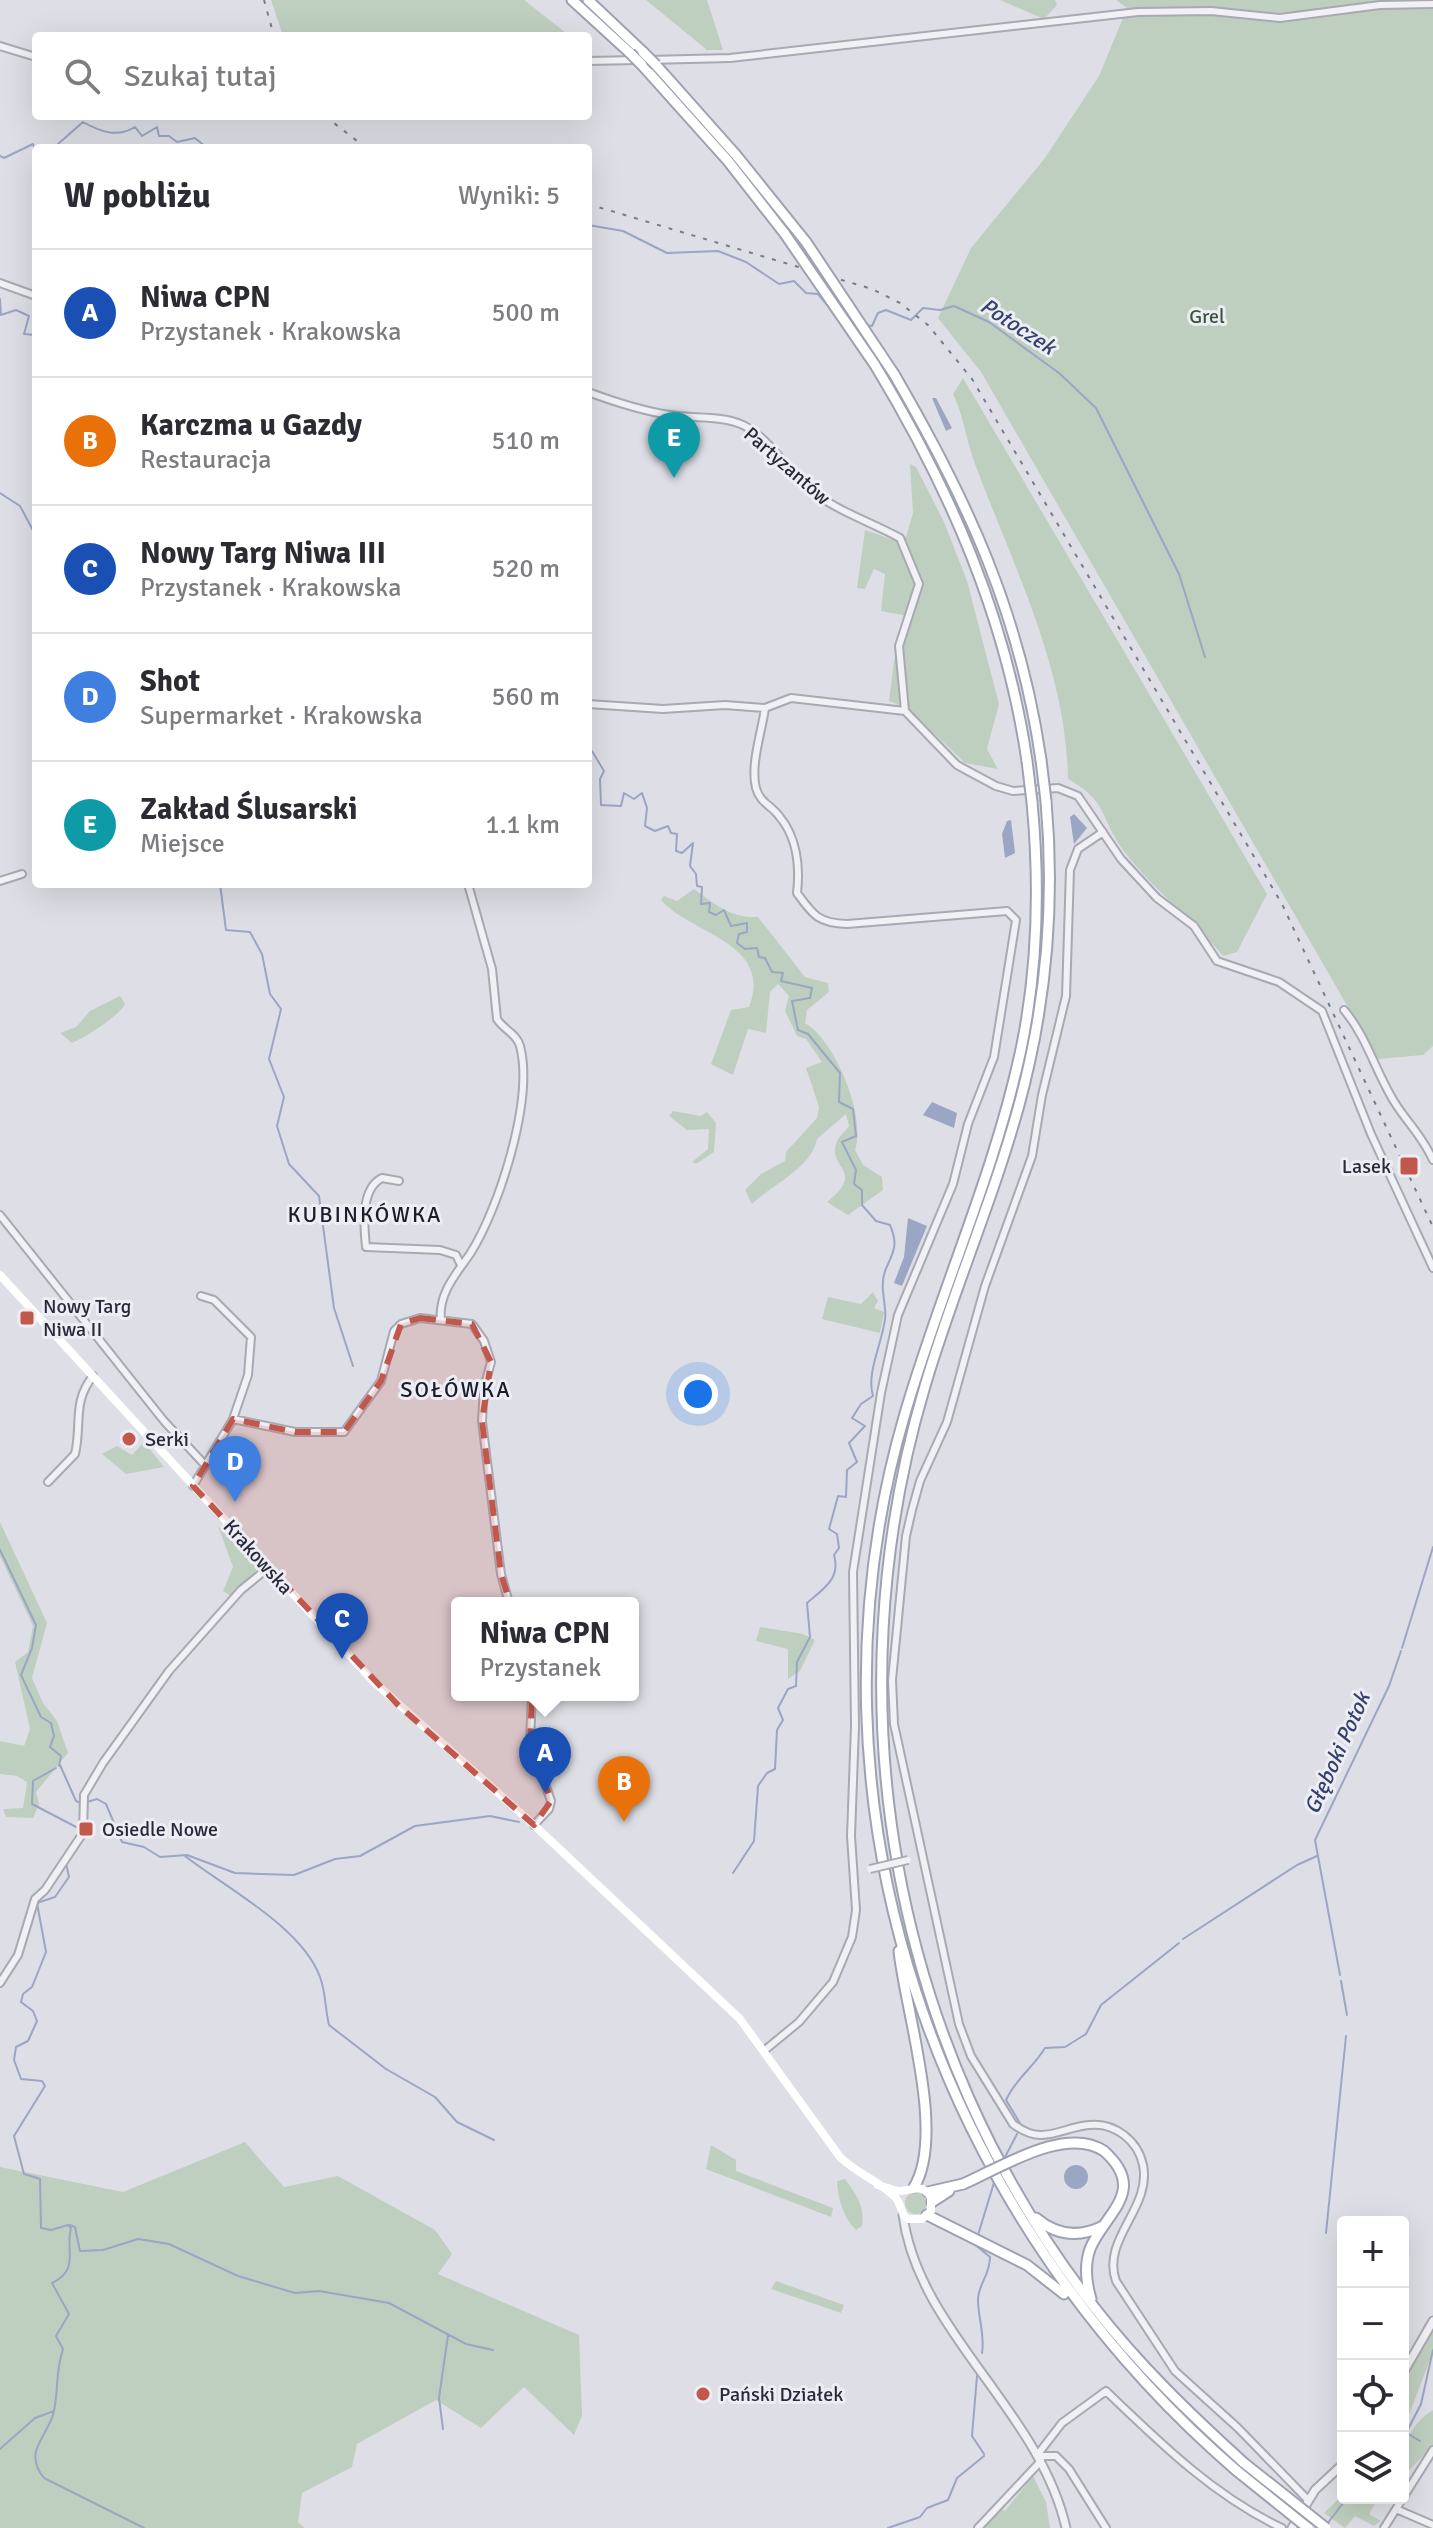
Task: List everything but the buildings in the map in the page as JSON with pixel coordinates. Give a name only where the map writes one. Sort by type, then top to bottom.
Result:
[{"type":"main road","points":[[572,0],[642,65],[728,161],[785,234],[875,365],[934,468],[975,559],[1011,669],[1032,802],[1037,915],[1020,1055],[982,1188],[903,1420],[877,1546],[868,1651],[869,1736],[878,1833],[925,2098],[925,2136],[910,2188],[899,2202],[903,2215],[915,2220],[927,2215],[1038,2272],[1086,2316]]},
{"type":"main road","points":[[588,0],[656,65],[736,155],[806,242],[894,374],[960,492],[1001,588],[1027,677],[1046,801],[1050,905],[1030,1058],[1006,1150],[943,1330],[906,1453],[891,1533],[882,1618],[882,1740],[893,1847],[928,1992],[960,2077],[991,2145],[1029,2210],[1095,2309],[1157,2381],[1240,2467],[1326,2528]]},
{"type":"main road","name":"Krakowska","points":[[0,1275],[373,1681],[534,1825],[721,2000],[765,2050],[840,2157],[899,2202]]},
{"type":"main road","points":[[896,1924],[927,2028],[959,2104],[1031,2236],[1086,2316],[1164,2406],[1240,2467],[1308,2528]]},
{"type":"main road","points":[[878,2185],[910,2188],[930,2197],[1058,2144],[1082,2142],[1104,2151],[1119,2170],[1123,2185],[1119,2209],[1095,2240],[1087,2262],[1087,2285],[1095,2309]]},
{"type":"main road","points":[[927,2215],[930,2197]]},
{"type":"main road","points":[[1029,2210],[1050,2229],[1072,2235],[1092,2231],[1110,2222]]},
{"type":"street","points":[[592,61],[730,58],[1138,12],[1211,11],[1280,18],[1380,5],[1433,4]]},
{"type":"street","points":[[0,46],[32,56]]},
{"type":"street","points":[[0,283],[32,295]]},
{"type":"street","name":"Partyzantów","points":[[592,394],[628,407],[672,416],[730,420],[742,425],[754,432],[803,484],[831,506],[900,538],[919,584],[899,646],[905,711]]},
{"type":"street","points":[[592,704],[663,709],[725,705],[765,708],[791,698],[905,711],[963,770],[1007,790],[1058,788],[1074,793],[1087,804],[1103,832],[1157,898],[1194,926],[1220,963],[1279,982],[1319,1007],[1371,1134],[1433,1268]]},
{"type":"street","points":[[765,708],[755,784],[760,800],[781,817],[800,868],[797,893],[809,910],[825,923],[1007,911],[1016,920],[996,1049],[968,1124],[953,1184],[902,1302],[881,1393],[852,1581],[855,1922],[841,1968],[799,2022],[765,2050]]},
{"type":"street","points":[[1103,832],[1078,849],[1070,870],[1066,996],[1042,1095],[1032,1156],[985,1286],[947,1422],[920,1481],[906,1536],[893,1704],[959,2024],[971,2056],[1013,2124],[1029,2133],[1050,2134],[1098,2125],[1120,2133],[1134,2144],[1141,2159],[1144,2182],[1114,2251],[1112,2266],[1116,2281],[1175,2371],[1238,2428],[1308,2500]]},
{"type":"street","points":[[0,881],[22,874]]},
{"type":"street","points":[[441,1320],[443,1301],[486,1222],[520,1120],[523,1094],[521,1049],[516,1036],[497,1019],[492,969],[469,888]]},
{"type":"street","points":[[1344,1010],[1354,1022],[1396,1106],[1421,1133],[1433,1160]]},
{"type":"street","points":[[399,1181],[382,1178],[372,1187],[367,1199],[366,1247],[440,1250],[456,1255],[461,1265]]},
{"type":"street","points":[[0,1215],[164,1421],[205,1465]]},
{"type":"street","points":[[193,1486],[233,1419],[248,1375],[251,1337],[214,1300],[201,1296]]},
{"type":"street","points":[[233,1419],[295,1432],[344,1432],[381,1381],[394,1331],[410,1319],[472,1324],[490,1353],[482,1421],[501,1574],[507,1597]]},
{"type":"street","points":[[48,1482],[75,1454],[80,1396],[93,1376]]},
{"type":"street","points":[[0,1983],[18,1955],[35,1899],[45,1890],[83,1833],[86,1821],[83,1803],[103,1763],[169,1671],[241,1590],[268,1568]]},
{"type":"street","points":[[532,1701],[530,1740],[551,1801],[549,1809],[534,1825]]},
{"type":"street","points":[[854,1873],[923,1857]]},
{"type":"street","points":[[903,2215],[922,2280],[1039,2457],[1066,2528]]},
{"type":"street","points":[[911,2249],[915,2220]]},
{"type":"street","points":[[1409,2363],[1433,2321]]},
{"type":"street","points":[[978,2528],[1039,2457],[1062,2423],[1106,2391],[1173,2455],[1259,2517],[1282,2528]]},
{"type":"street","points":[[1384,2528],[1433,2450]]},
{"type":"street","points":[[1039,2457],[1056,2456],[1066,2464],[1106,2528]]},
{"type":"street","points":[[1292,2528],[1308,2500],[1337,2470]]},
{"type":"street","points":[[1396,2509],[1433,2525]]},
{"type":"highlighted area","points":[[420,1318],[472,1324],[491,1362],[482,1421],[501,1574],[533,1677],[530,1740],[551,1801],[540,1820],[534,1825],[398,1705],[193,1486],[226,1426],[233,1419],[295,1432],[344,1432],[381,1381],[401,1324]]},
{"type":"green space","points":[[271,0],[524,0],[565,32],[282,32]]},
{"type":"green space","points":[[646,0],[707,0],[723,50],[707,50]]},
{"type":"green space","points":[[1000,0],[1055,0],[1057,5],[1044,19]]},
{"type":"green space","name":"Grel","points":[[1116,0],[1433,0],[1433,1046],[1423,1055],[1378,1059],[981,372],[938,318],[971,248],[1045,158],[1099,76],[1127,8]]},
{"type":"green space","points":[[963,378],[1267,894],[1237,952],[1223,956],[1135,865],[1091,795],[1068,779],[1065,737],[1048,657],[975,464],[953,394]]},
{"type":"green space","points":[[910,464],[916,467],[944,522],[967,581],[999,704],[987,749],[998,769],[965,763],[909,709],[889,701],[894,661],[913,617],[881,611],[885,574],[874,569],[865,589],[857,588],[865,530],[894,540],[906,537],[913,513]]},
{"type":"green space","points":[[694,889],[731,913],[758,917],[805,977],[828,983],[829,992],[807,1010],[805,1023],[827,1045],[846,1080],[856,1119],[858,1136],[855,1150],[863,1165],[882,1177],[883,1190],[848,1215],[827,1202],[844,1182],[845,1176],[835,1150],[838,1139],[849,1126],[846,1114],[817,1139],[814,1149],[800,1167],[752,1204],[745,1190],[761,1174],[785,1161],[786,1152],[817,1118],[819,1107],[806,1068],[822,1062],[806,1039],[797,1036],[785,1011],[789,996],[778,984],[770,992],[766,1033],[748,1029],[733,1075],[711,1064],[731,1010],[749,1007],[754,985],[750,968],[740,954],[726,942],[674,912],[661,900],[664,896],[677,901]]},
{"type":"green space","points":[[120,996],[125,1004],[122,1009],[93,1031],[72,1043],[60,1033],[76,1027],[90,1011]]},
{"type":"green space","points":[[673,1111],[701,1116],[707,1112],[716,1123],[714,1152],[696,1164],[692,1162],[708,1149],[709,1129],[687,1130],[669,1116]]},
{"type":"green space","points":[[873,1292],[878,1301],[874,1308],[884,1312],[880,1333],[822,1319],[828,1297],[861,1304]]},
{"type":"green space","points":[[144,1442],[164,1467],[126,1474],[102,1454],[117,1446],[132,1455]]},
{"type":"green space","points":[[0,1522],[47,1623],[32,1678],[43,1703],[57,1721],[68,1753],[36,1792],[39,1804],[33,1818],[6,1817],[3,1809],[23,1808],[27,1782],[17,1776],[0,1774],[0,1741],[24,1746],[30,1729],[15,1662],[28,1652],[33,1626],[0,1556]]},
{"type":"green space","points":[[218,1526],[258,1569],[231,1596],[223,1591],[233,1567]]},
{"type":"green space","points":[[760,1627],[803,1634],[815,1640],[800,1671],[788,1679],[788,1649],[756,1641]]},
{"type":"green space","points":[[245,2142],[284,2187],[338,2176],[435,2230],[452,2254],[438,2274],[579,2335],[582,2416],[574,2435],[524,2387],[481,2428],[436,2400],[357,2444],[352,2467],[302,2493],[298,2522],[305,2528],[0,2528],[0,2167],[123,2192]]},
{"type":"green space","points":[[711,2145],[736,2160],[736,2171],[833,2208],[831,2217],[706,2169]]},
{"type":"green space","points":[[845,2179],[861,2206],[862,2226],[856,2230],[845,2214],[839,2194],[837,2181]]},
{"type":"green space","points":[[916,2192],[924,2195],[927,2203],[924,2211],[916,2214],[908,2211],[905,2203],[908,2195]]},
{"type":"green space","points":[[776,2281],[844,2305],[841,2313],[771,2289]]},
{"type":"green space","points":[[1433,2331],[1433,2352],[1409,2414],[1409,2370]]},
{"type":"green space","points":[[1433,2410],[1433,2446],[1409,2470],[1409,2438]]},
{"type":"green space","points":[[1033,2476],[1046,2502],[1050,2528],[984,2528],[1002,2509],[1005,2511]]},
{"type":"green space","points":[[1337,2501],[1337,2504],[1375,2504],[1369,2514],[1381,2521],[1374,2526],[1355,2516],[1345,2528],[1324,2513]]},
{"type":"water","points":[[932,398],[936,398],[952,428],[946,431]]},
{"type":"water","points":[[1074,814],[1087,828],[1074,844],[1070,817]]},
{"type":"water","points":[[1011,820],[1015,853],[1005,858],[1002,834],[1007,821]]},
{"type":"water","points":[[932,1102],[957,1113],[954,1128],[923,1115]]},
{"type":"water","points":[[908,1218],[927,1226],[902,1286],[894,1283],[904,1257]]},
{"type":"water","points":[[1076,2165],[1087,2172],[1088,2177],[1081,2188],[1076,2189],[1065,2182],[1064,2177],[1071,2166]]},
{"type":"waterway","name":"Potoczek","points":[[58,144],[83,122],[109,132],[122,132],[135,127],[142,136],[157,127],[159,136],[169,136],[177,142],[195,138],[202,144]]},
{"type":"waterway","name":"Potoczek","points":[[0,156],[4,158],[32,144]]},
{"type":"waterway","name":"Potoczek","points":[[592,226],[623,231],[667,253],[718,251],[746,262],[779,284],[794,281],[806,293],[818,294],[840,320]]},
{"type":"waterway","points":[[0,299],[1,315],[16,310],[29,316],[24,334],[32,335]]},
{"type":"waterway","name":"Potoczek","points":[[865,325],[872,326],[878,313],[886,310],[911,320],[923,308],[940,310],[954,306],[989,322],[1059,373],[1096,408],[1179,574],[1205,657]]},
{"type":"waterway","points":[[0,493],[20,506],[32,528]]},
{"type":"waterway","points":[[592,751],[604,771],[600,779],[601,805],[621,806],[624,793],[634,799],[642,793],[647,808],[645,826],[655,831],[668,826],[671,833],[677,834],[676,851],[682,853],[693,843],[690,866],[696,874],[697,886],[702,887],[701,904],[710,903],[709,912],[716,915],[724,910],[731,926],[747,923],[747,932],[739,934],[737,943],[745,949],[757,948],[759,957],[765,958],[772,972],[783,973],[781,981],[812,988],[810,998],[792,1001],[798,1030],[808,1034],[840,1073],[839,1102],[853,1109],[856,1136],[842,1142],[856,1170],[854,1184],[862,1190],[862,1205],[876,1221],[890,1225],[894,1238],[894,1249],[883,1277],[885,1319],[873,1368],[873,1396],[861,1404],[852,1418],[865,1426],[849,1443],[857,1462],[847,1470],[846,1497],[838,1496],[829,1529],[837,1534],[839,1548],[834,1555],[835,1571],[829,1583],[807,1603],[810,1637],[797,1662],[796,1686],[788,1689],[778,1708],[783,1720],[777,1730],[775,1769],[767,1773],[758,1786],[754,1841],[733,1873]]},
{"type":"waterway","points":[[221,888],[226,930],[250,932],[262,954],[270,994],[281,1009],[269,1059],[284,1097],[277,1126],[289,1164],[319,1196],[334,1308],[353,1366]]},
{"type":"waterway","name":"Głęboki Potok","points":[[1402,1648],[1433,1547]]},
{"type":"waterway","points":[[0,1550],[36,1625],[32,1648],[21,1675],[41,1717],[51,1723],[54,1736],[50,1747],[61,1756],[59,1766]]},
{"type":"waterway","name":"Głęboki Potok","points":[[1340,1975],[1315,1840],[1389,1686],[1401,1651]]},
{"type":"waterway","points":[[60,1765],[76,1801],[81,1803]]},
{"type":"waterway","points":[[56,1768],[33,1781],[32,1804],[80,1829]]},
{"type":"waterway","points":[[87,1802],[97,1799],[106,1804],[122,1842],[144,1847],[160,1857],[187,1855],[235,1873],[294,1875],[335,1859],[360,1856],[415,1826],[490,1816],[519,1822]]},
{"type":"waterway","points":[[70,1858],[86,1832]]},
{"type":"waterway","points":[[185,1856],[261,1910],[297,1942],[320,1977],[329,2025],[386,2069],[435,2097],[457,2122],[494,2140]]},
{"type":"waterway","name":"Głęboki Potok","points":[[1183,1939],[1297,1865],[1317,1856]]},
{"type":"waterway","points":[[0,2449],[35,2418],[54,2411],[63,2349],[56,2336],[69,2314],[52,2283],[61,2278],[69,2266],[71,2228],[68,2225],[51,2230],[41,2228],[40,2179],[24,2174],[14,2136],[45,2086],[42,2081],[21,2079],[14,2060],[16,2047],[28,2041],[37,2021],[33,2011],[21,2002],[23,1994],[32,1987],[46,1952],[37,1903],[55,1897],[69,1877],[66,1863]]},
{"type":"waterway","name":"Głęboki Potok","points":[[1021,2125],[1006,2100],[1045,2048],[1065,2047],[1086,2034],[1101,2005],[1179,1943]]},
{"type":"waterway","points":[[1341,1981],[1347,2015]]},
{"type":"waterway","points":[[1326,2233],[1346,2036]]},
{"type":"waterway","name":"Głęboki Potok","points":[[1004,2159],[1017,2134]]},
{"type":"waterway","name":"Głęboki Potok","points":[[978,2235],[996,2176]]},
{"type":"waterway","points":[[70,2225],[75,2227],[80,2251],[103,2250],[138,2239],[169,2244],[238,2276],[295,2293],[319,2291],[389,2303],[466,2344],[493,2350]]},
{"type":"waterway","name":"Głęboki Potok","points":[[973,2243],[990,2257],[978,2300],[982,2353]]},
{"type":"waterway","points":[[443,2429],[439,2398],[448,2335]]},
{"type":"waterway","points":[[1407,2432],[1421,2404],[1433,2350]]},
{"type":"waterway","name":"Głęboki Potok","points":[[977,2376],[972,2436],[984,2454]]},
{"type":"waterway","points":[[54,2411],[36,2452],[35,2460],[44,2478],[144,2528]]},
{"type":"waterway","points":[[1409,2434],[1420,2441]]},
{"type":"waterway","name":"Głęboki Potok","points":[[888,2528],[920,2517],[927,2508],[948,2500],[957,2478],[984,2456]]},
{"type":"waterway","points":[[1327,2524],[1342,2504]]},
{"type":"railway","points":[[264,0],[273,32]]},
{"type":"railway","points":[[330,120],[361,144]]},
{"type":"railway","points":[[592,205],[872,289],[900,303],[928,325],[972,379],[1282,904],[1433,1227]]},
{"type":"place","name":"Zakład Ślusarski","points":[[674,478]]},
{"type":"place","name":"Lasek","points":[[1409,1166]]},
{"type":"place","name":"Nowy Targ Niwa II","points":[[27,1318]]},
{"type":"place","name":"Serki","points":[[129,1439]]},
{"type":"place","name":"Shot","points":[[235,1502]]},
{"type":"place","name":"Nowy Targ Niwa III","points":[[342,1659]]},
{"type":"place","name":"Niwa CPN","points":[[545,1793]]},
{"type":"place","name":"Karczma u Gazdy","points":[[624,1822]]},
{"type":"place","name":"Osiedle Nowe","points":[[86,1829]]},
{"type":"place","name":"Pański Działek","points":[[703,2394]]},
{"type":"district","name":"KUBINKÓWKA","points":[[365,1214]]},
{"type":"district","name":"SOŁÓWKA","points":[[456,1389]]}]
